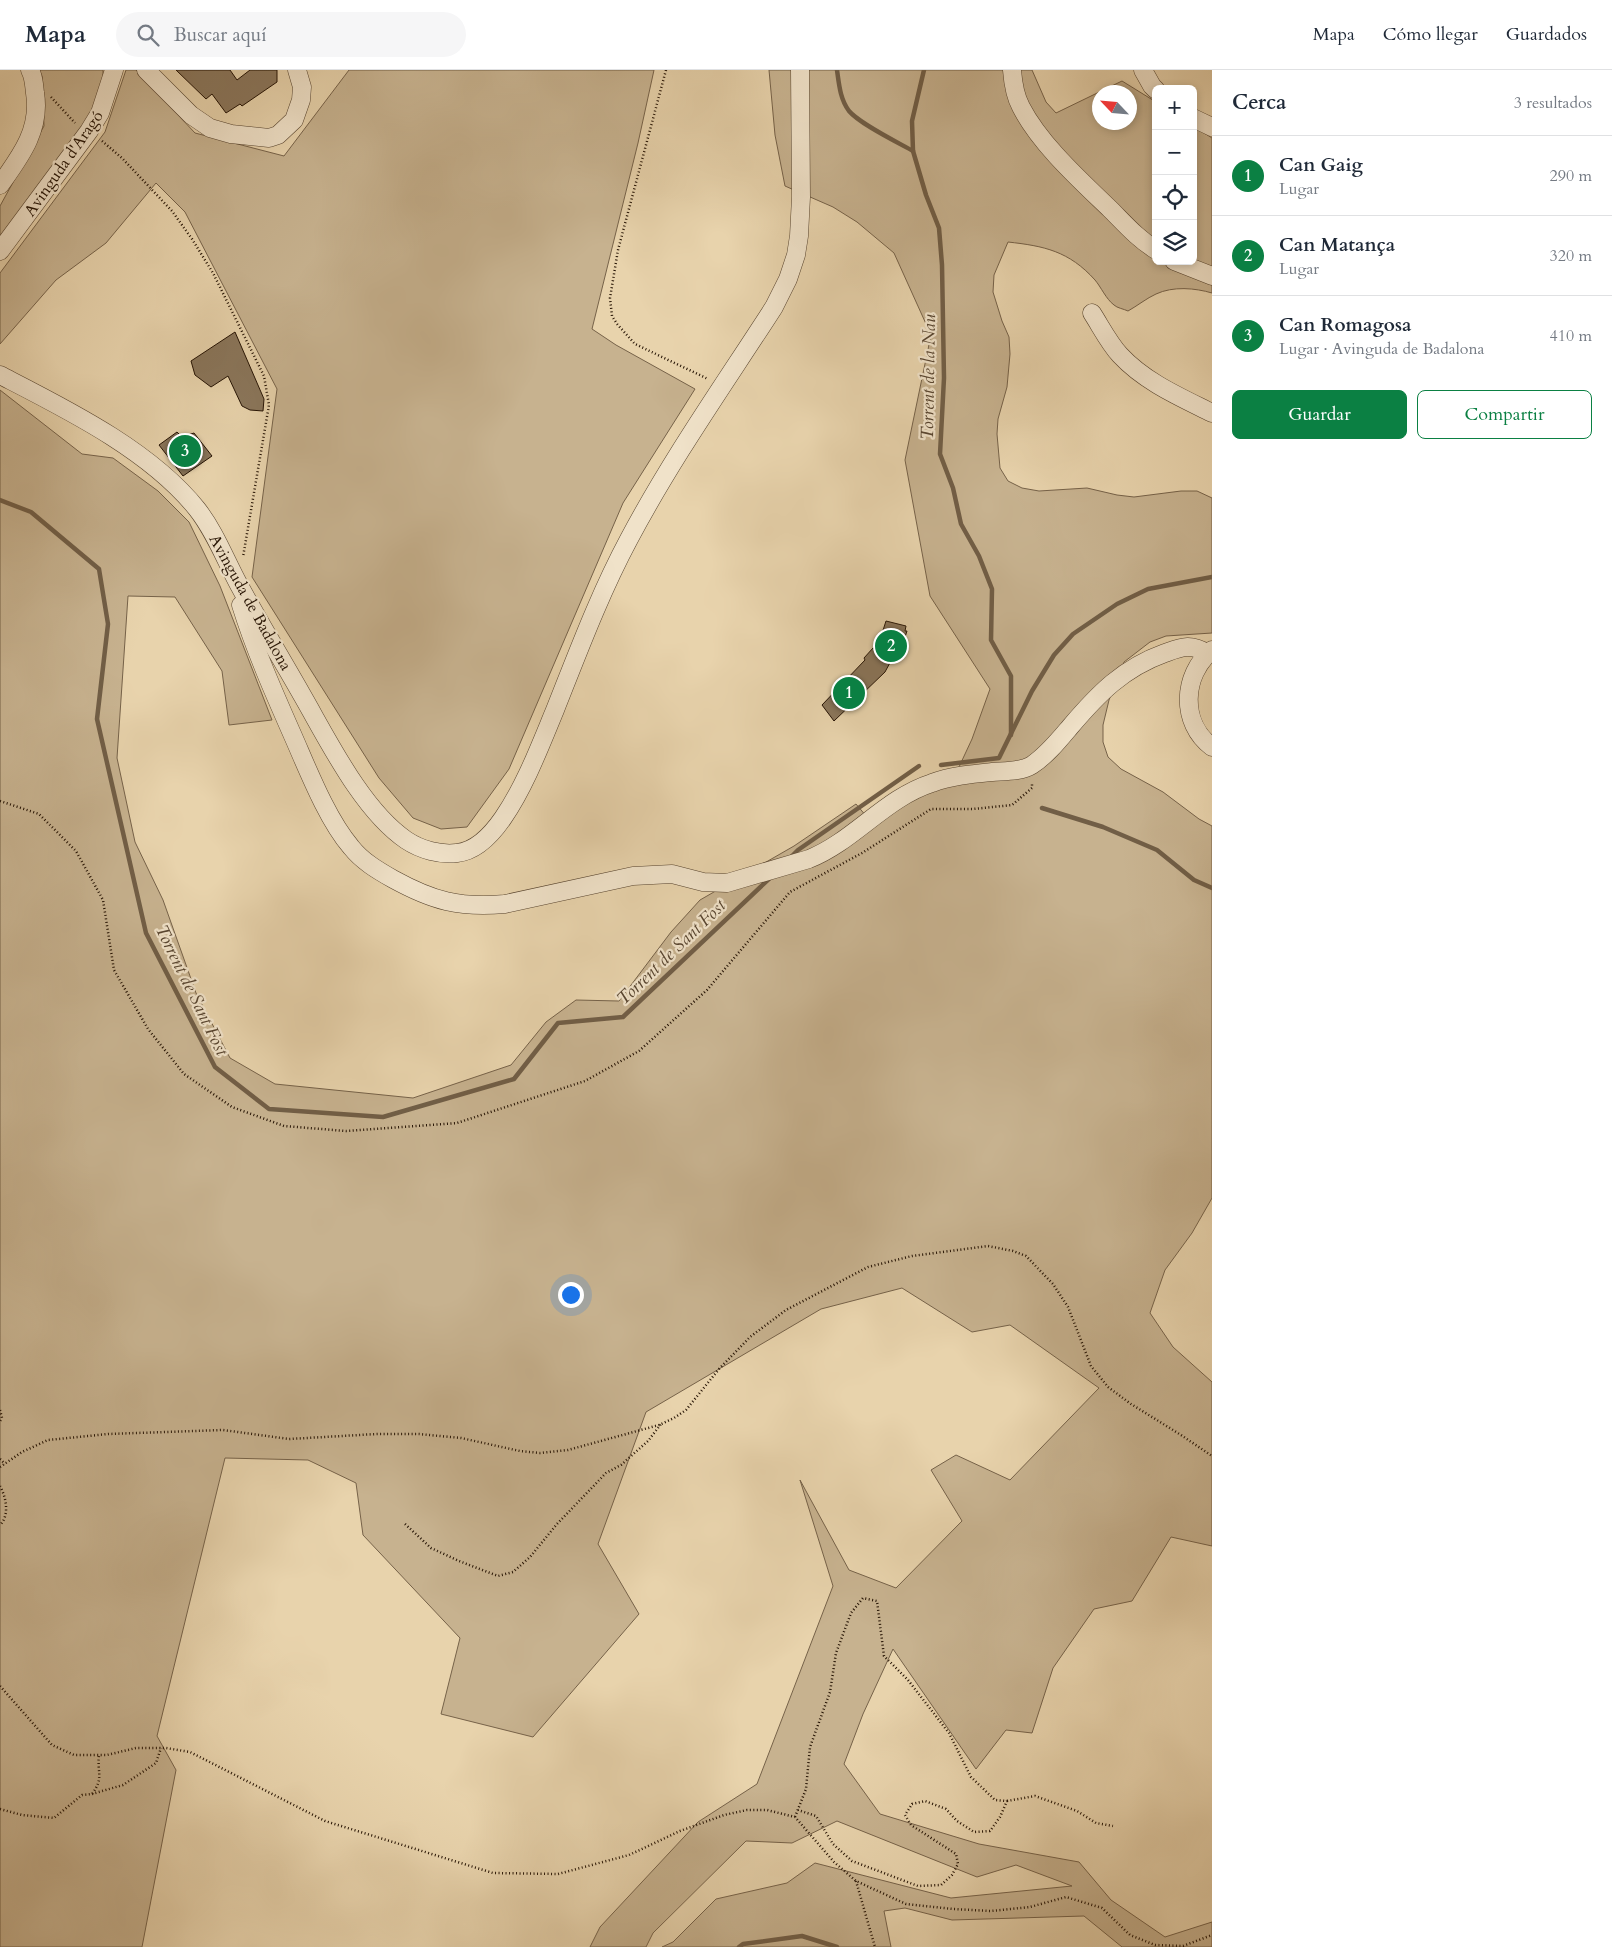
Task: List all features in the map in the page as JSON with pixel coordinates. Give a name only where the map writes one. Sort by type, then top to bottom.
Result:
[{"type":"street","name":"Avinguda d'Aragó","points":[[0,251],[89,131],[100,113],[114,70]]},
{"type":"street","points":[[146,70],[191,115],[210,128],[231,134],[269,138],[287,129],[294,120],[301,100],[302,87],[297,70]]},
{"type":"street","points":[[722,387],[774,307],[788,279],[796,255],[801,197],[800,70]]},
{"type":"street","points":[[1012,70],[1016,93],[1021,107],[1050,147],[1127,227],[1152,248]]},
{"type":"street","points":[[1143,70],[1153,85]]},
{"type":"street","points":[[0,185],[31,136],[36,116],[36,97],[32,73]]},
{"type":"street","points":[[1197,120],[1212,127]]},
{"type":"street","points":[[1184,265],[1212,276]]},
{"type":"street","points":[[1092,314],[1120,355],[1141,373],[1180,397],[1212,412]]},
{"type":"street","name":"Avinguda de Badalona","points":[[0,374],[112,437],[166,475],[197,509],[212,529],[238,583],[335,753],[379,814],[392,828],[415,845],[446,854],[465,852],[490,835],[515,799],[545,734],[606,585],[627,541],[722,387]]},
{"type":"street","points":[[238,583],[238,596],[242,608],[281,709],[311,777],[339,830],[351,847],[365,861],[412,890],[430,898],[446,902],[484,906],[505,904],[633,876],[672,874],[703,882],[727,883],[821,854],[899,799],[932,782],[966,775],[1017,770],[1030,766],[1055,745],[1094,699],[1124,673],[1160,655],[1181,648],[1198,648],[1210,652],[1193,673],[1188,695],[1192,719],[1198,733],[1212,747]]},
{"type":"path","points":[[666,70],[618,250],[610,307],[612,316],[617,324],[635,344],[722,387]]},
{"type":"path","points":[[32,73],[74,122],[89,131],[122,158],[172,211],[213,273],[264,376],[269,405],[238,583]]},
{"type":"path","points":[[0,800],[39,814],[76,851],[104,900],[114,970],[148,1029],[184,1074],[232,1107],[284,1126],[346,1131],[457,1122],[585,1081],[639,1050],[707,990],[790,892],[862,853],[931,809],[973,809],[1012,805],[1032,788],[1030,766]]},
{"type":"path","points":[[0,1467],[22,1452],[48,1440],[108,1434],[223,1430],[289,1439],[377,1434],[419,1434],[461,1438],[520,1451],[540,1453],[568,1450],[662,1423],[686,1410],[733,1352],[750,1337],[786,1310],[868,1267],[912,1256],[988,1246],[1013,1251],[1026,1256],[1053,1284],[1068,1307],[1091,1366],[1108,1387],[1130,1404],[1212,1456]]},
{"type":"path","points":[[0,1410],[2,1418],[0,1421]]},
{"type":"path","points":[[405,1524],[431,1548],[459,1561],[498,1576],[513,1572],[530,1557],[557,1524],[606,1473],[628,1459],[662,1423]]},
{"type":"path","points":[[0,1459],[5,1464]]},
{"type":"path","points":[[0,1486],[7,1503],[3,1523],[0,1525]]},
{"type":"path","points":[[795,1817],[806,1790],[810,1747],[830,1692],[836,1653],[851,1613],[863,1598],[877,1601],[884,1656],[908,1680],[949,1732],[971,1777],[995,1800],[1007,1801],[1035,1796],[1077,1811],[1096,1823],[1112,1826]]},
{"type":"path","points":[[0,1686],[52,1745],[74,1755],[99,1754],[107,1756],[136,1748],[161,1748],[190,1752],[325,1821],[493,1873],[558,1874],[629,1855],[680,1831],[724,1815],[747,1810],[767,1810],[795,1817],[834,1862],[856,1881],[906,1904],[991,1911],[1030,1906],[1066,1897],[1102,1908],[1130,1935],[1155,1945],[1183,1946],[1212,1935]]},
{"type":"path","points":[[0,1809],[22,1816],[54,1818],[82,1795],[122,1785],[156,1763],[161,1748]]},
{"type":"path","points":[[92,1794],[99,1784],[99,1754]]},
{"type":"path","points":[[798,1810],[816,1816],[833,1844],[852,1861],[918,1886],[942,1885],[952,1876],[958,1864],[956,1854],[911,1824],[905,1815],[912,1804],[925,1801],[946,1809],[957,1821],[974,1832],[990,1831],[1000,1817],[1007,1801]]},
{"type":"path","points":[[856,1881],[875,1947]]},
{"type":"shaded area","points":[[39,70],[103,70],[103,85],[93,115],[0,237],[0,206],[44,126],[42,76]]},
{"type":"shaded area","points":[[126,70],[136,70],[195,133],[284,156],[349,70],[654,70],[592,329],[616,345],[695,389],[623,503],[509,769],[467,827],[441,829],[413,818],[379,778],[252,577],[277,389],[185,212],[156,183],[106,243],[56,280],[0,344],[0,273],[105,132]]},
{"type":"shaded area","points":[[769,70],[1032,70],[1046,102],[1056,113],[1092,96],[1092,130],[1137,130],[1137,90],[1152,100],[1152,265],[1197,265],[1197,129],[1212,138],[1212,293],[1191,289],[1163,291],[1128,311],[1117,307],[1111,302],[1095,280],[1076,262],[1066,256],[1044,248],[1008,242],[994,275],[993,292],[1009,337],[1010,354],[1007,387],[998,419],[997,434],[1000,468],[1008,481],[1022,488],[1039,491],[1087,488],[1134,497],[1181,491],[1197,491],[1212,498],[1212,633],[1166,636],[1150,642],[1124,662],[1109,700],[1103,725],[1103,742],[1108,757],[1121,769],[1163,792],[1199,819],[1212,826],[1212,1198],[1192,1233],[1165,1270],[1150,1313],[1173,1347],[1212,1382],[1212,1546],[1171,1537],[1132,1601],[1094,1609],[1053,1668],[1032,1733],[1006,1730],[976,1769],[893,1649],[863,1714],[844,1764],[880,1814],[979,1844],[1079,1862],[1111,1900],[1165,1937],[1212,1922],[1212,1947],[1122,1947],[1084,1916],[952,1920],[905,1908],[884,1911],[891,1947],[662,1947],[673,1942],[716,1899],[787,1883],[815,1863],[951,1898],[1072,1886],[1016,1865],[977,1877],[837,1821],[792,1843],[746,1841],[653,1933],[646,1947],[590,1947],[600,1927],[698,1822],[757,1784],[833,1586],[800,1480],[849,1570],[896,1588],[962,1521],[931,1470],[956,1455],[1010,1480],[1099,1388],[1010,1325],[972,1332],[902,1288],[821,1309],[646,1412],[598,1544],[639,1614],[533,1737],[441,1714],[460,1638],[363,1535],[356,1483],[308,1460],[225,1458],[157,1736],[176,1770],[142,1947],[0,1947],[0,390],[82,454],[113,458],[158,491],[189,522],[220,586],[272,720],[229,725],[222,671],[175,597],[128,596],[117,758],[135,842],[163,900],[196,993],[230,1058],[275,1084],[413,1098],[511,1065],[546,1022],[576,1000],[619,1001],[671,932],[700,900],[794,846],[856,804],[867,817],[952,782],[972,739],[990,689],[930,596],[905,460],[931,335],[894,253],[857,222],[833,207],[785,186],[775,135]]},
{"type":"shaded area","points":[[1122,81],[1128,85],[1114,85]]},
{"type":"building","points":[[176,70],[230,70],[237,80],[250,70],[277,70],[277,82],[242,106],[240,104],[226,113],[212,94],[206,99]]},
{"type":"building","points":[[235,332],[264,399],[263,411],[250,410],[242,406],[228,376],[211,387],[195,375],[191,361]]},
{"type":"building","points":[[177,432],[182,437],[194,433],[212,456],[183,476],[159,445]]},
{"type":"building","points":[[886,621],[906,626],[905,631],[907,631],[901,649],[892,659],[885,672],[834,721],[822,705],[865,660],[864,658],[873,648],[877,649]]},
{"type":"waterway","points":[[837,70],[839,86],[849,111],[870,127],[913,151]]},
{"type":"waterway","name":"Torrent de la Nau","points":[[924,70],[912,121],[913,151],[926,195],[939,228],[942,265],[944,378],[940,454],[953,488],[961,524],[979,556],[992,589],[991,640],[1011,676],[1011,735]]},
{"type":"waterway","name":"Torrent de Sant Fost","points":[[0,500],[31,512],[99,569],[108,624],[97,719],[146,933],[215,1067],[269,1109],[383,1117],[514,1079],[558,1023],[623,1017],[772,876]]},
{"type":"waterway","points":[[941,765],[999,758],[1032,691],[1054,655],[1073,634],[1117,604],[1148,589],[1212,577]]},
{"type":"waterway","name":"Torrent de Sant Fost","points":[[790,858],[798,850],[919,766]]},
{"type":"waterway","points":[[1042,808],[1103,827],[1157,850],[1194,880],[1212,888]]},
{"type":"waterway","points":[[739,1947],[743,1944],[802,1936],[837,1947]]},
{"type":"place","name":"Can Romagosa","points":[[185,451]]},
{"type":"place","name":"Can Matança","points":[[891,646]]},
{"type":"place","name":"Can Gaig","points":[[849,693]]}]
